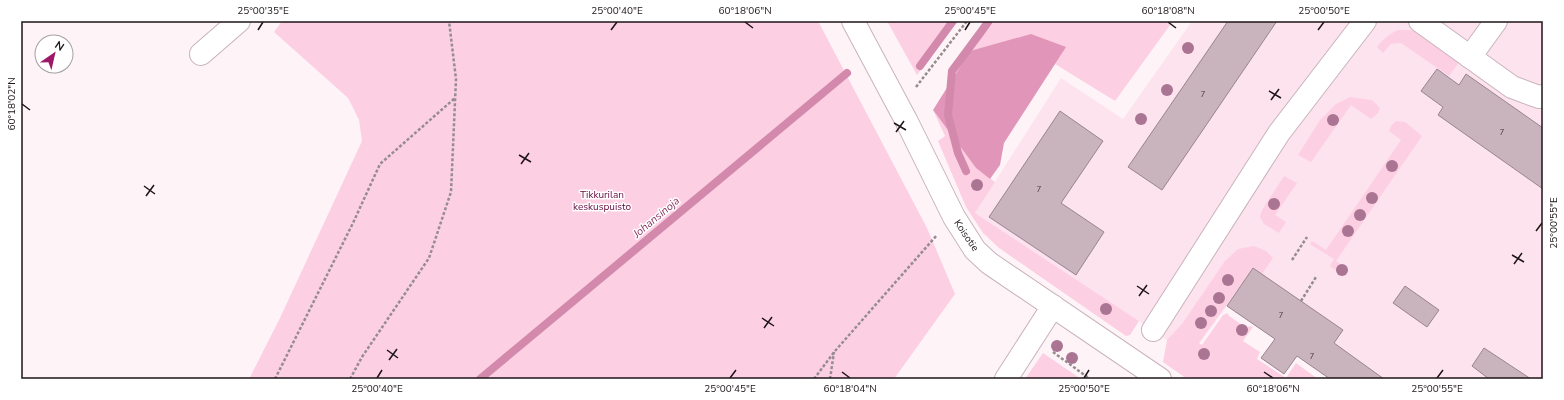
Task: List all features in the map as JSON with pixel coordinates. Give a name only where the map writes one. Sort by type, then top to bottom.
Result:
[{"type":"street","points":[[202,54],[240,21]]},
{"type":"street","name":"Koisotie","points":[[853,21],[954,217],[975,250],[989,263],[1160,379]]},
{"type":"street","points":[[1153,330],[1279,133],[1365,21]]},
{"type":"street","points":[[1420,21],[1512,87],[1539,97],[1543,96]]},
{"type":"street","points":[[1470,57],[1496,21]]},
{"type":"street","points":[[1006,379],[1053,306]]},
{"type":"path","points":[[350,379],[362,357],[429,258],[451,192],[456,80],[449,21]]},
{"type":"path","points":[[898,106],[914,90],[967,21]]},
{"type":"path","points":[[275,379],[353,223],[380,164],[455,98]]},
{"type":"path","points":[[814,379],[834,351],[954,217]]},
{"type":"path","points":[[1292,260],[1307,237]]},
{"type":"path","points":[[1301,301],[1316,277]]},
{"type":"path","points":[[1033,338],[1090,379]]},
{"type":"path","points":[[830,379],[834,351]]},
{"type":"shaded area","points":[[1192,21],[1543,21],[1543,379],[1354,379],[1297,356],[1284,374],[1262,359],[1275,339],[1227,306],[1190,356],[975,213],[1061,78],[1123,119]]},
{"type":"shaded area","points":[[1031,34],[1066,47],[1004,143],[1000,165],[990,179],[976,168],[933,110],[970,51]]},
{"type":"green space","name":"Tikkurilan keskuspuisto","points":[[282,21],[818,21],[927,228],[955,294],[894,379],[249,379],[280,318],[362,141],[359,120],[348,98],[274,32]]},
{"type":"green space","points":[[887,21],[958,21],[917,75]]},
{"type":"green space","points":[[995,21],[1173,21],[1115,101],[1055,64],[1065,47],[970,51]]},
{"type":"green space","points":[[1398,30],[1411,30],[1421,33],[1460,61],[1449,76],[1401,43],[1391,44],[1383,53],[1377,47],[1386,37]]},
{"type":"green space","points":[[1350,97],[1372,100],[1380,108],[1378,113],[1371,119],[1351,105],[1311,162],[1298,155],[1320,120],[1336,104]]},
{"type":"green space","points":[[933,110],[976,168],[995,182],[975,213],[1139,321],[1130,335],[1126,336],[999,248],[983,233],[966,207],[938,141],[945,136]]},
{"type":"green space","points":[[1396,121],[1405,122],[1422,136],[1336,261],[1347,269],[1344,273],[1339,273],[1330,266],[1334,259],[1310,244],[1312,241],[1326,250],[1401,140],[1389,131],[1391,126]]},
{"type":"green space","points":[[1284,176],[1297,183],[1275,215],[1286,222],[1279,233],[1264,224],[1260,217],[1262,210]]},
{"type":"green space","points":[[1254,246],[1266,251],[1273,258],[1262,274],[1253,268],[1199,343],[1202,345],[1223,315],[1228,313],[1228,315],[1246,328],[1250,326],[1253,327],[1243,341],[1260,352],[1257,359],[1286,378],[1296,363],[1318,379],[1187,379],[1163,362],[1167,340],[1182,324],[1225,261],[1238,249]]},
{"type":"green space","points":[[1043,353],[1081,379],[1025,379]]},
{"type":"building","points":[[1228,21],[1277,21],[1162,190],[1128,167]]},
{"type":"building","points":[[1437,69],[1459,85],[1466,74],[1543,128],[1543,189],[1438,115],[1443,107],[1421,91]]},
{"type":"building","points":[[1060,111],[1103,141],[1061,203],[1104,232],[1076,275],[989,217]]},
{"type":"building","points":[[1253,268],[1343,330],[1334,343],[1384,379],[1330,379],[1297,356],[1284,374],[1261,358],[1275,339],[1227,306]]},
{"type":"building","points":[[1405,286],[1439,310],[1427,327],[1393,303]]},
{"type":"building","points":[[1484,348],[1531,379],[1489,379],[1472,366]]},
{"type":"waterway","points":[[920,66],[953,21]]},
{"type":"waterway","points":[[966,171],[958,153],[948,115],[952,71],[989,21]]},
{"type":"waterway","name":"Johansinoja","points":[[480,379],[847,73]]}]
